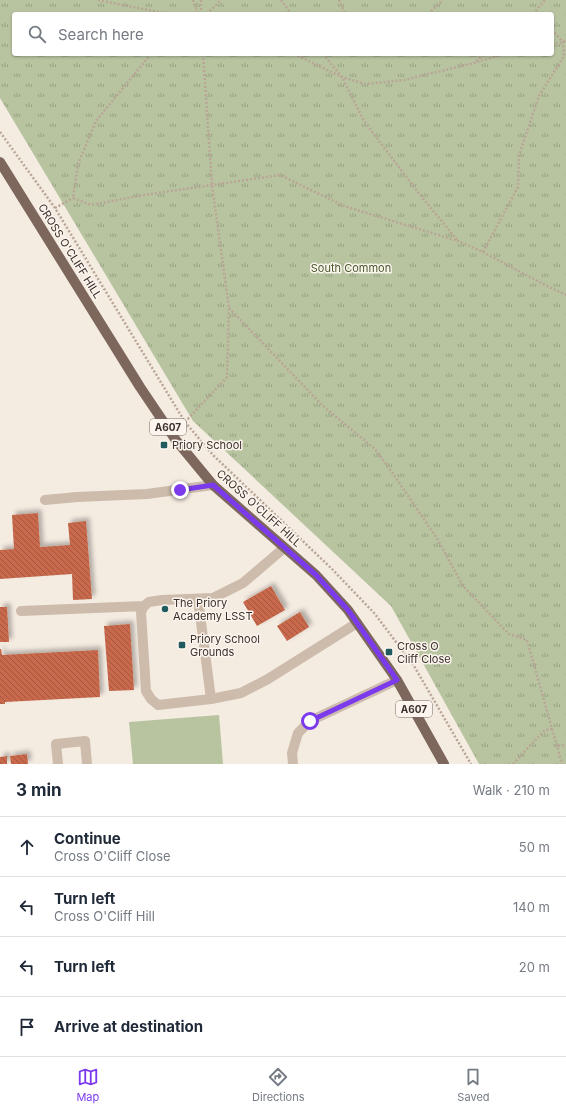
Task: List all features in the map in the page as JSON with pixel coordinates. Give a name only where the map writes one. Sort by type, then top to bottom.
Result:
[{"type":"main road","name":"CROSS O'CLIFF HILL","points":[[2,170],[140,387],[176,439],[213,485],[316,575],[348,610],[397,680],[444,764]]},
{"type":"street","points":[[45,500],[147,494],[213,485]]},
{"type":"street","points":[[284,548],[243,583],[213,598],[162,600],[149,602],[144,606],[141,612],[146,691],[151,699],[158,705],[211,699],[241,693],[357,623]]},
{"type":"street","points":[[198,599],[211,699]]},
{"type":"street","points":[[21,611],[144,606]]},
{"type":"street","points":[[293,764],[292,753],[298,733],[310,721],[397,680]]},
{"type":"street","points":[[58,764],[56,744],[85,741],[88,764]]},
{"type":"path","points":[[98,0],[158,12]]},
{"type":"path","points":[[193,0],[199,12]]},
{"type":"path","points":[[200,12],[201,0]]},
{"type":"path","points":[[210,12],[221,0]]},
{"type":"path","points":[[281,0],[290,12]]},
{"type":"path","points":[[339,0],[344,12]]},
{"type":"path","points":[[430,12],[443,0]]},
{"type":"path","points":[[536,12],[545,0]]},
{"type":"path","points":[[484,252],[518,187],[519,155],[540,96],[565,57],[565,41],[554,32]]},
{"type":"path","points":[[554,44],[565,41]]},
{"type":"path","points":[[73,198],[78,164],[96,121],[149,56]]},
{"type":"path","points":[[0,132],[56,208],[185,422],[227,377],[229,308],[212,186],[203,56]]},
{"type":"path","points":[[298,56],[342,77],[365,84],[404,80],[497,56]]},
{"type":"path","points":[[325,56],[342,77],[364,120],[417,191],[458,241]]},
{"type":"path","points":[[474,63],[483,56]]},
{"type":"path","points":[[73,198],[91,206],[144,195],[280,175],[344,206],[458,241],[484,252],[566,295]]},
{"type":"path","points":[[56,208],[73,198]]},
{"type":"path","points":[[229,308],[323,406],[375,449],[438,540],[463,586],[509,634],[527,640],[562,764]]},
{"type":"path","points":[[513,764],[545,730],[553,729]]},
{"type":"path","points":[[558,746],[566,745]]},
{"type":"green space","name":"South Common","points":[[0,0],[566,0],[566,764],[479,764],[391,606],[193,421],[0,98]]},
{"type":"green space","points":[[219,715],[223,764],[133,764],[129,722]]},
{"type":"building","points":[[38,513],[40,547],[70,545],[68,523],[86,521],[92,599],[73,600],[72,574],[0,579],[0,550],[14,549],[12,515]]},
{"type":"building","points":[[271,586],[285,610],[257,626],[243,602]]},
{"type":"building","points":[[0,607],[7,607],[9,642],[0,642]]},
{"type":"building","points":[[300,612],[309,627],[287,641],[277,626]]},
{"type":"building","points":[[130,624],[134,690],[109,691],[104,626]]},
{"type":"building","points":[[0,649],[2,655],[98,650],[100,697],[5,702],[5,704],[0,704]]},
{"type":"building","points":[[27,754],[28,764],[11,764],[10,756]]},
{"type":"building","points":[[7,756],[7,764],[0,764],[0,757]]},
{"type":"place","name":"Priory School","points":[[164,445]]},
{"type":"place","name":"The Priory Academy LSST","points":[[165,609]]},
{"type":"place","name":"Priory School Grounds","points":[[182,645]]},
{"type":"place","name":"Cross O Cliff Close","points":[[389,652]]},
{"type":"route","points":[[180,490],[213,485],[316,575],[348,610],[397,680],[310,721]]}]
